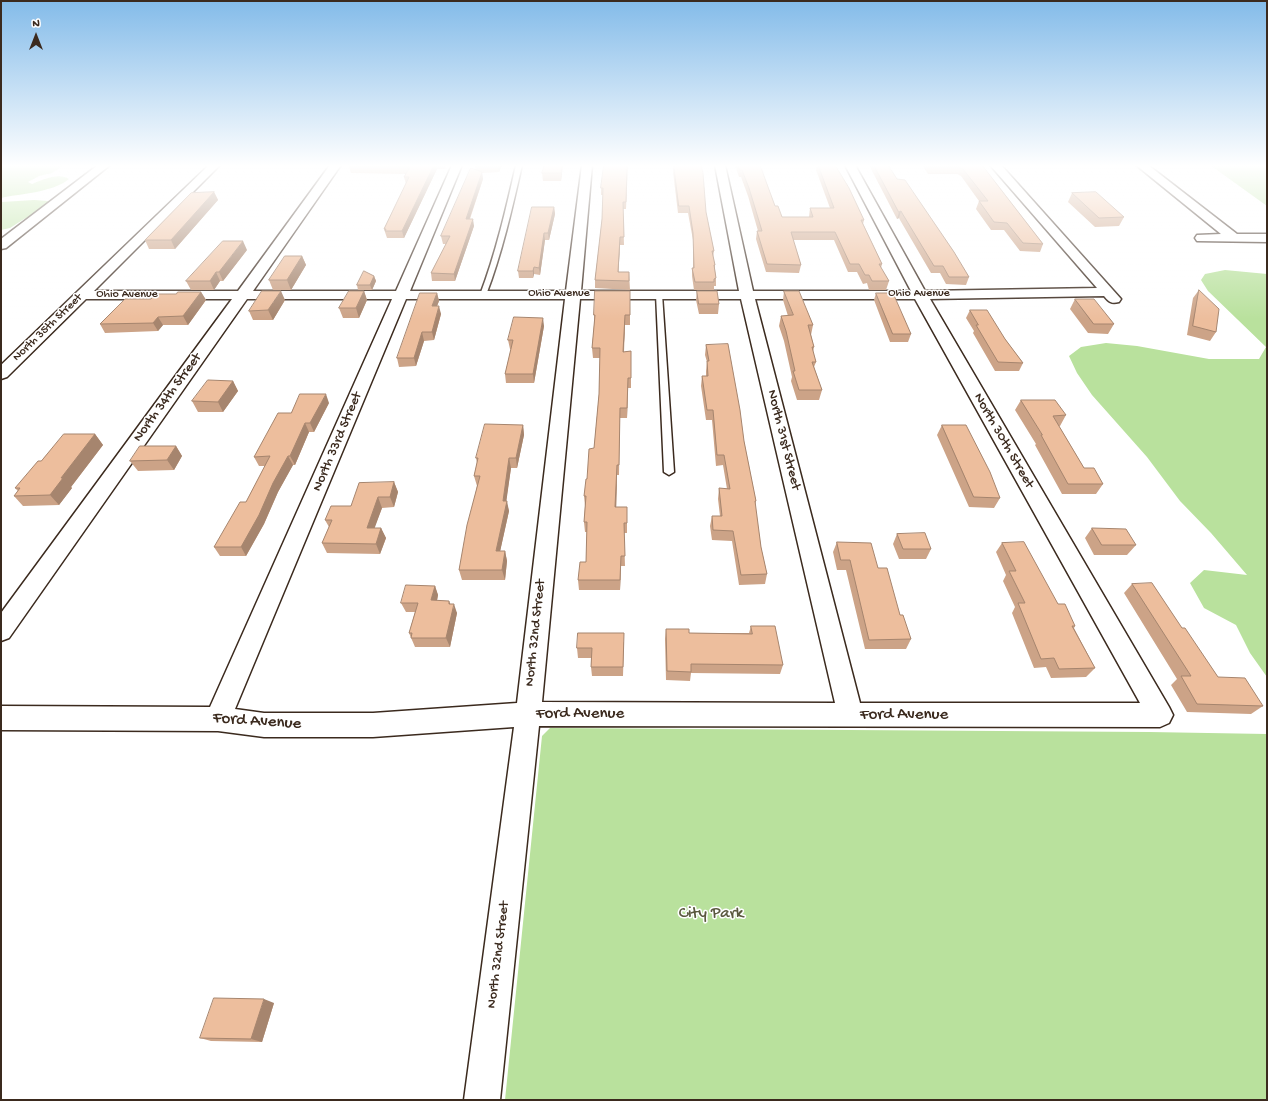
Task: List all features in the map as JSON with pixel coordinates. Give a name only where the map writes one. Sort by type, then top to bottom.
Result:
[{"type":"street","points":[[1,246],[39,216]]},
{"type":"street","name":"North 35th Street","points":[[4,368],[83,295],[163,216]]},
{"type":"street","name":"North 34th Street","points":[[1,631],[299,216]]},
{"type":"street","name":"North 33rd Street","points":[[218,719],[435,216]]},
{"type":"street","name":"North 32nd Street","points":[[482,1100],[528,714],[581,216]]},
{"type":"street","name":"North 31st Street","points":[[731,216],[747,294],[850,714]]},
{"type":"street","name":"North 30th Street","points":[[878,216],[920,295],[1160,715]]},
{"type":"street","name":"Ohio Avenue","points":[[83,295],[747,294],[1112,296],[1041,216]]},
{"type":"street","points":[[1206,216],[1234,238]]},
{"type":"street","points":[[1201,238],[1267,238]]},
{"type":"street","name":"Ford Avenue","points":[[1,718],[218,719],[264,725],[373,725],[528,714],[1160,715]]},
{"type":"lane","points":[[483,295],[491,274],[507,216]]},
{"type":"lane","points":[[659,294],[669,472]]},
{"type":"green space","points":[[1,216],[29,216],[10,228],[1,230]]},
{"type":"green space","points":[[1225,270],[1267,274],[1267,677],[1250,653],[1236,625],[1204,608],[1190,583],[1204,570],[1247,575],[1211,533],[1180,501],[1147,457],[1092,395],[1077,373],[1069,356],[1081,347],[1106,343],[1137,346],[1209,359],[1259,359],[1266,347],[1208,291],[1201,280],[1205,274]]},
{"type":"green space","name":"City Park","points":[[550,728],[1267,734],[1267,1100],[505,1100],[542,736]]},
{"type":"building","points":[[168,216],[192,216],[171,240],[145,240]]},
{"type":"building","points":[[390,216],[409,216],[402,231],[385,231],[386,229],[384,229]]},
{"type":"building","points":[[450,216],[467,216],[466,219],[473,219],[454,274],[431,273],[450,236],[441,236]]},
{"type":"building","points":[[530,216],[552,216],[548,233],[544,233],[539,268],[534,267],[533,271],[518,271]]},
{"type":"building","points":[[602,216],[623,216],[624,237],[620,237],[618,272],[629,272],[629,281],[595,280]]},
{"type":"building","points":[[691,216],[707,216],[714,251],[712,251],[716,278],[714,279],[714,282],[695,282],[692,268],[694,268],[693,233]]},
{"type":"building","points":[[758,216],[862,216],[864,220],[861,220],[882,264],[879,264],[889,281],[872,281],[869,275],[865,275],[859,264],[850,264],[835,232],[791,232],[801,265],[767,264],[757,231],[762,231]]},
{"type":"building","points":[[904,216],[930,216],[969,277],[949,277],[943,266],[934,266]]},
{"type":"building","points":[[990,216],[1022,216],[1043,244],[1023,243],[1007,223],[994,222]]},
{"type":"building","points":[[1097,216],[1124,217],[1099,218]]},
{"type":"building","points":[[223,241],[243,241],[219,272],[216,272],[210,281],[186,281]]},
{"type":"building","points":[[285,256],[302,256],[287,280],[269,280]]},
{"type":"building","points":[[364,271],[374,276],[370,285],[357,285]]},
{"type":"building","points":[[1199,290],[1219,309],[1216,332],[1193,326]]},
{"type":"building","points":[[262,291],[281,291],[268,310],[249,311]]},
{"type":"building","points":[[349,291],[364,291],[356,308],[339,308]]},
{"type":"building","points":[[595,291],[630,291],[630,315],[625,315],[623,352],[631,351],[631,378],[628,378],[627,408],[620,408],[619,465],[617,465],[615,507],[627,507],[627,523],[624,523],[625,556],[621,556],[620,580],[578,580],[580,562],[586,562],[587,522],[584,522],[586,496],[584,496],[589,449],[594,448],[599,394],[600,348],[592,348],[595,315]]},
{"type":"building","points":[[697,291],[717,291],[719,304],[699,304]]},
{"type":"building","points":[[784,291],[799,291],[813,325],[808,325],[814,347],[812,347],[816,362],[812,362],[822,390],[799,390],[793,371],[795,371],[781,316],[793,315]]},
{"type":"building","points":[[178,292],[201,292],[183,316],[158,317],[153,323],[100,324],[125,299],[151,299],[155,294],[176,294]]},
{"type":"building","points":[[420,293],[437,293],[432,306],[439,306],[432,332],[422,332],[414,358],[397,358]]},
{"type":"building","points":[[876,293],[893,293],[911,334],[893,334]]},
{"type":"building","points":[[1075,299],[1094,299],[1114,324],[1094,324]]},
{"type":"building","points":[[970,310],[987,310],[1005,339],[1023,363],[998,362],[976,325],[978,325]]},
{"type":"building","points":[[514,317],[543,318],[533,374],[505,374],[513,340],[508,340]]},
{"type":"building","points":[[728,344],[744,441],[756,501],[761,547],[767,574],[741,575],[733,531],[713,530],[712,516],[722,516],[719,488],[730,489],[724,455],[717,455],[713,410],[707,410],[702,376],[708,376],[707,361],[709,361],[706,345]]},
{"type":"building","points":[[208,380],[233,381],[218,402],[192,401]]},
{"type":"building","points":[[300,394],[326,394],[310,423],[305,423],[290,456],[288,456],[273,483],[259,515],[241,547],[214,547],[240,502],[246,502],[270,456],[254,457],[278,413],[291,413]]},
{"type":"building","points":[[1021,400],[1055,400],[1066,415],[1053,416],[1084,468],[1094,468],[1103,484],[1068,484],[1042,435]]},
{"type":"building","points":[[485,424],[523,425],[516,458],[509,458],[503,501],[507,501],[496,551],[505,551],[502,570],[459,570],[467,525],[480,476],[474,476],[478,458],[476,458]]},
{"type":"building","points":[[942,425],[966,425],[990,472],[1000,498],[974,497]]},
{"type":"building","points":[[64,434],[95,434],[61,478],[63,478],[50,495],[14,496],[20,488],[15,488]]},
{"type":"building","points":[[140,446],[176,446],[167,460],[130,461]]},
{"type":"building","points":[[394,482],[390,497],[378,497],[367,528],[381,528],[376,544],[322,543],[332,520],[325,520],[331,506],[351,506],[359,483]]},
{"type":"building","points":[[1092,528],[1126,529],[1136,545],[1102,545]]},
{"type":"building","points":[[925,533],[931,549],[903,549],[897,534]]},
{"type":"building","points":[[837,542],[871,543],[878,568],[887,568],[900,615],[903,615],[911,639],[869,640],[850,560],[841,560]]},
{"type":"building","points":[[1024,542],[1058,604],[1065,604],[1075,626],[1072,626],[1095,668],[1059,669],[1054,658],[1041,659],[1018,603],[1025,603],[1009,571],[1016,571],[1002,543]]},
{"type":"building","points":[[1152,583],[1182,628],[1185,628],[1218,677],[1245,678],[1263,706],[1197,704],[1181,676],[1191,676],[1132,584]]},
{"type":"building","points":[[406,585],[435,586],[431,600],[449,601],[449,604],[454,604],[446,638],[411,638],[412,633],[409,633],[418,603],[401,603]]},
{"type":"building","points":[[751,626],[775,626],[783,665],[691,664],[691,672],[667,671],[666,629],[689,629],[689,633],[752,634]]},
{"type":"building","points":[[578,633],[624,633],[623,667],[591,667],[592,648],[577,648]]},
{"type":"building","points":[[214,998],[264,999],[251,1039],[200,1038]]}]
